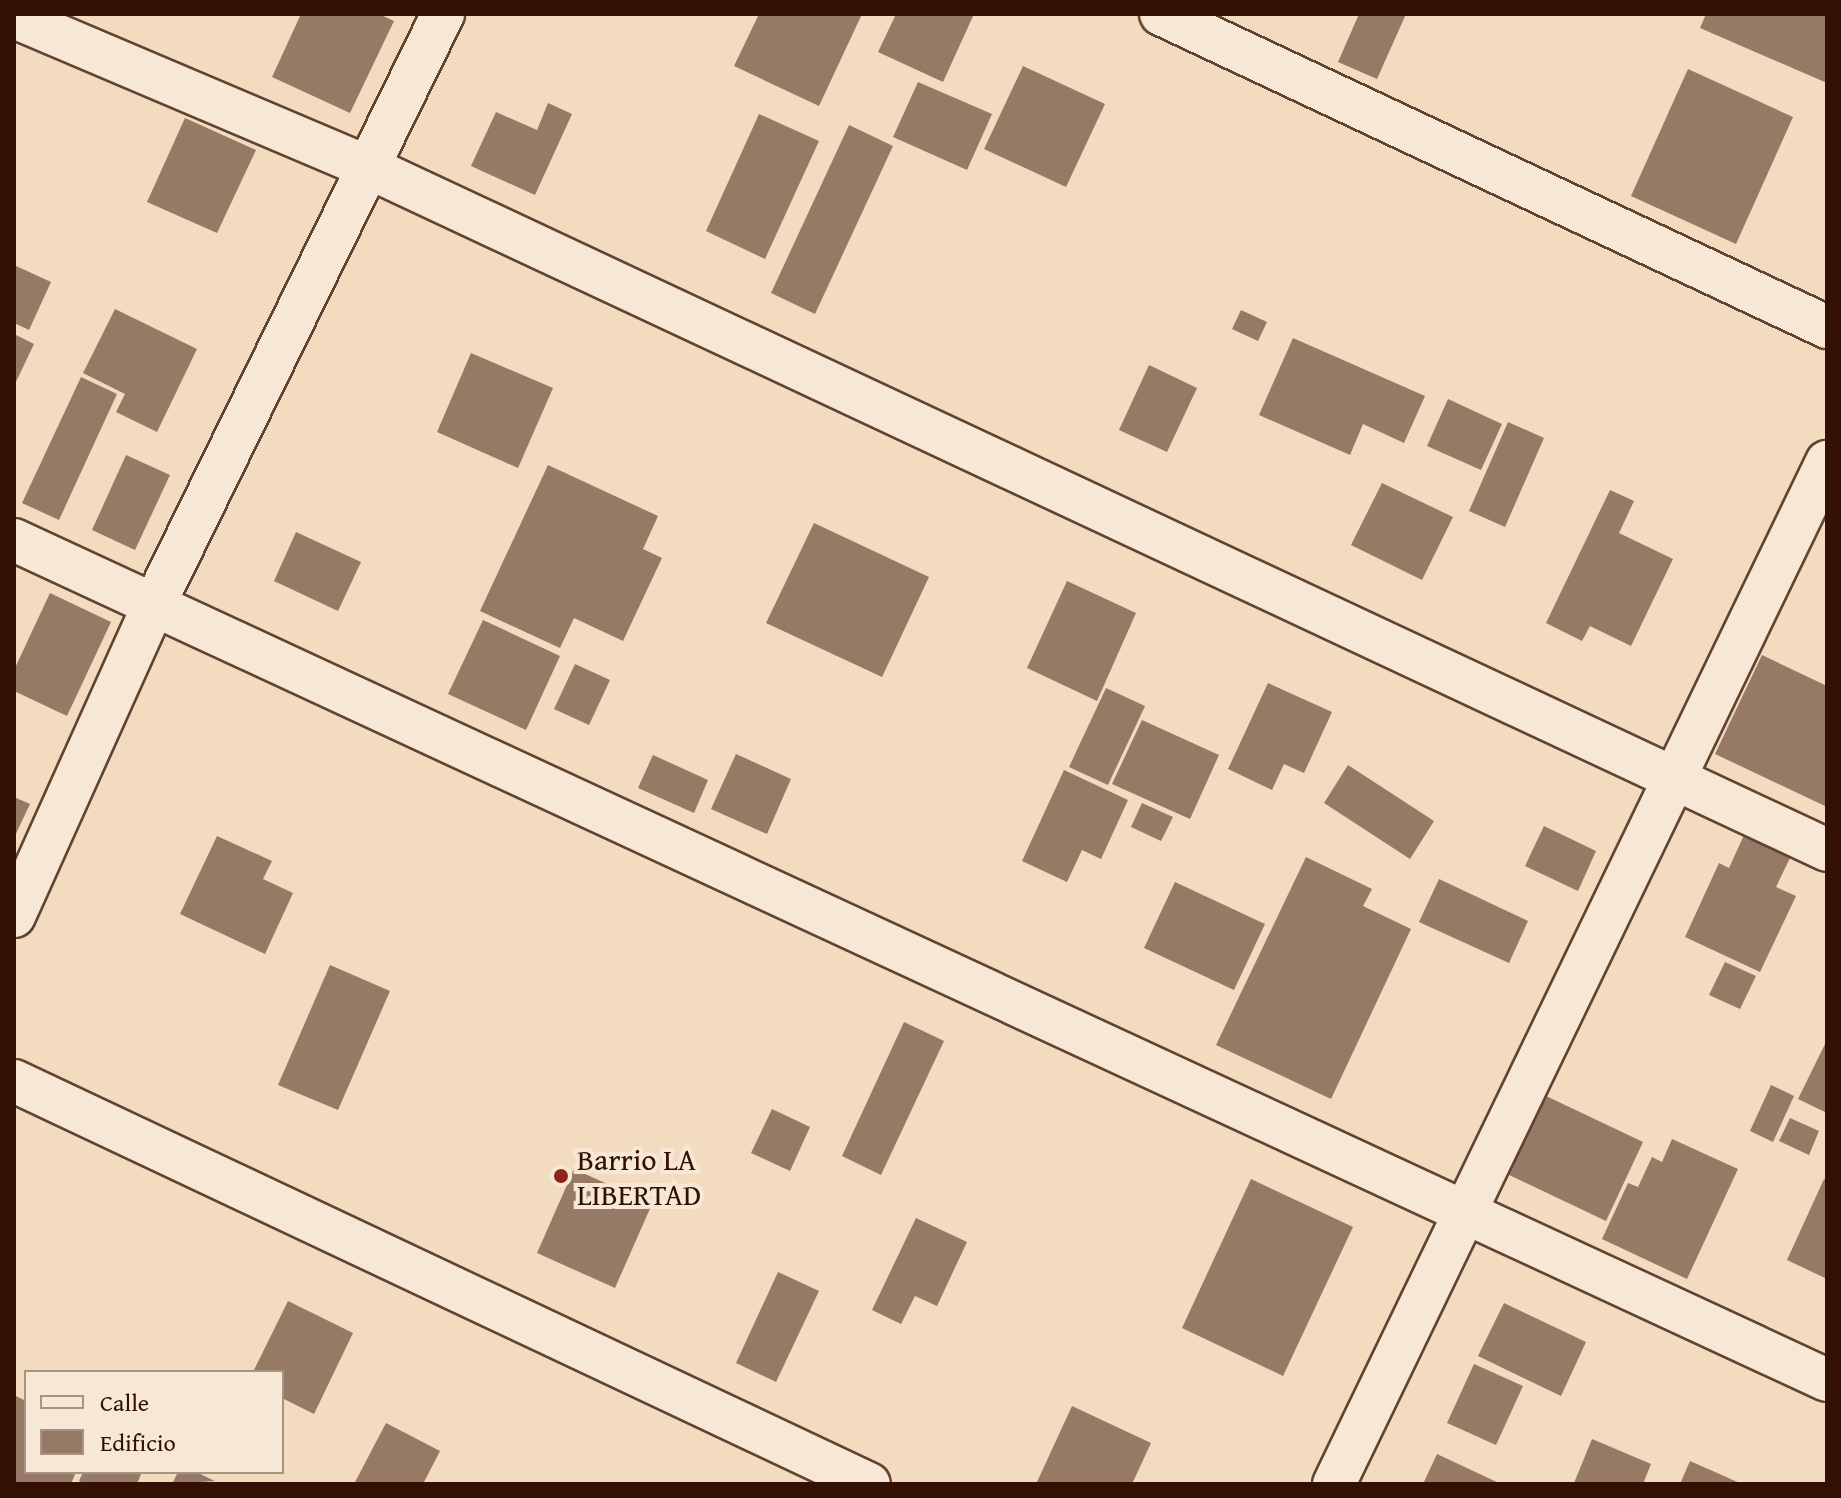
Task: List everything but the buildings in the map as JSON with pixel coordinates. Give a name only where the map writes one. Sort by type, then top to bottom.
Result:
[{"type":"street","points":[[14,916],[153,607],[443,14]]},
{"type":"street","points":[[1161,14],[1827,327]]},
{"type":"street","points":[[14,17],[370,168],[1827,850]]},
{"type":"street","points":[[1334,1484],[1827,462]]},
{"type":"street","points":[[14,540],[153,607],[1465,1209],[1827,1380]]},
{"type":"street","points":[[14,1081],[869,1484]]},
{"type":"place","name":"Barrio LA LIBERTAD","points":[[561,1176]]}]
